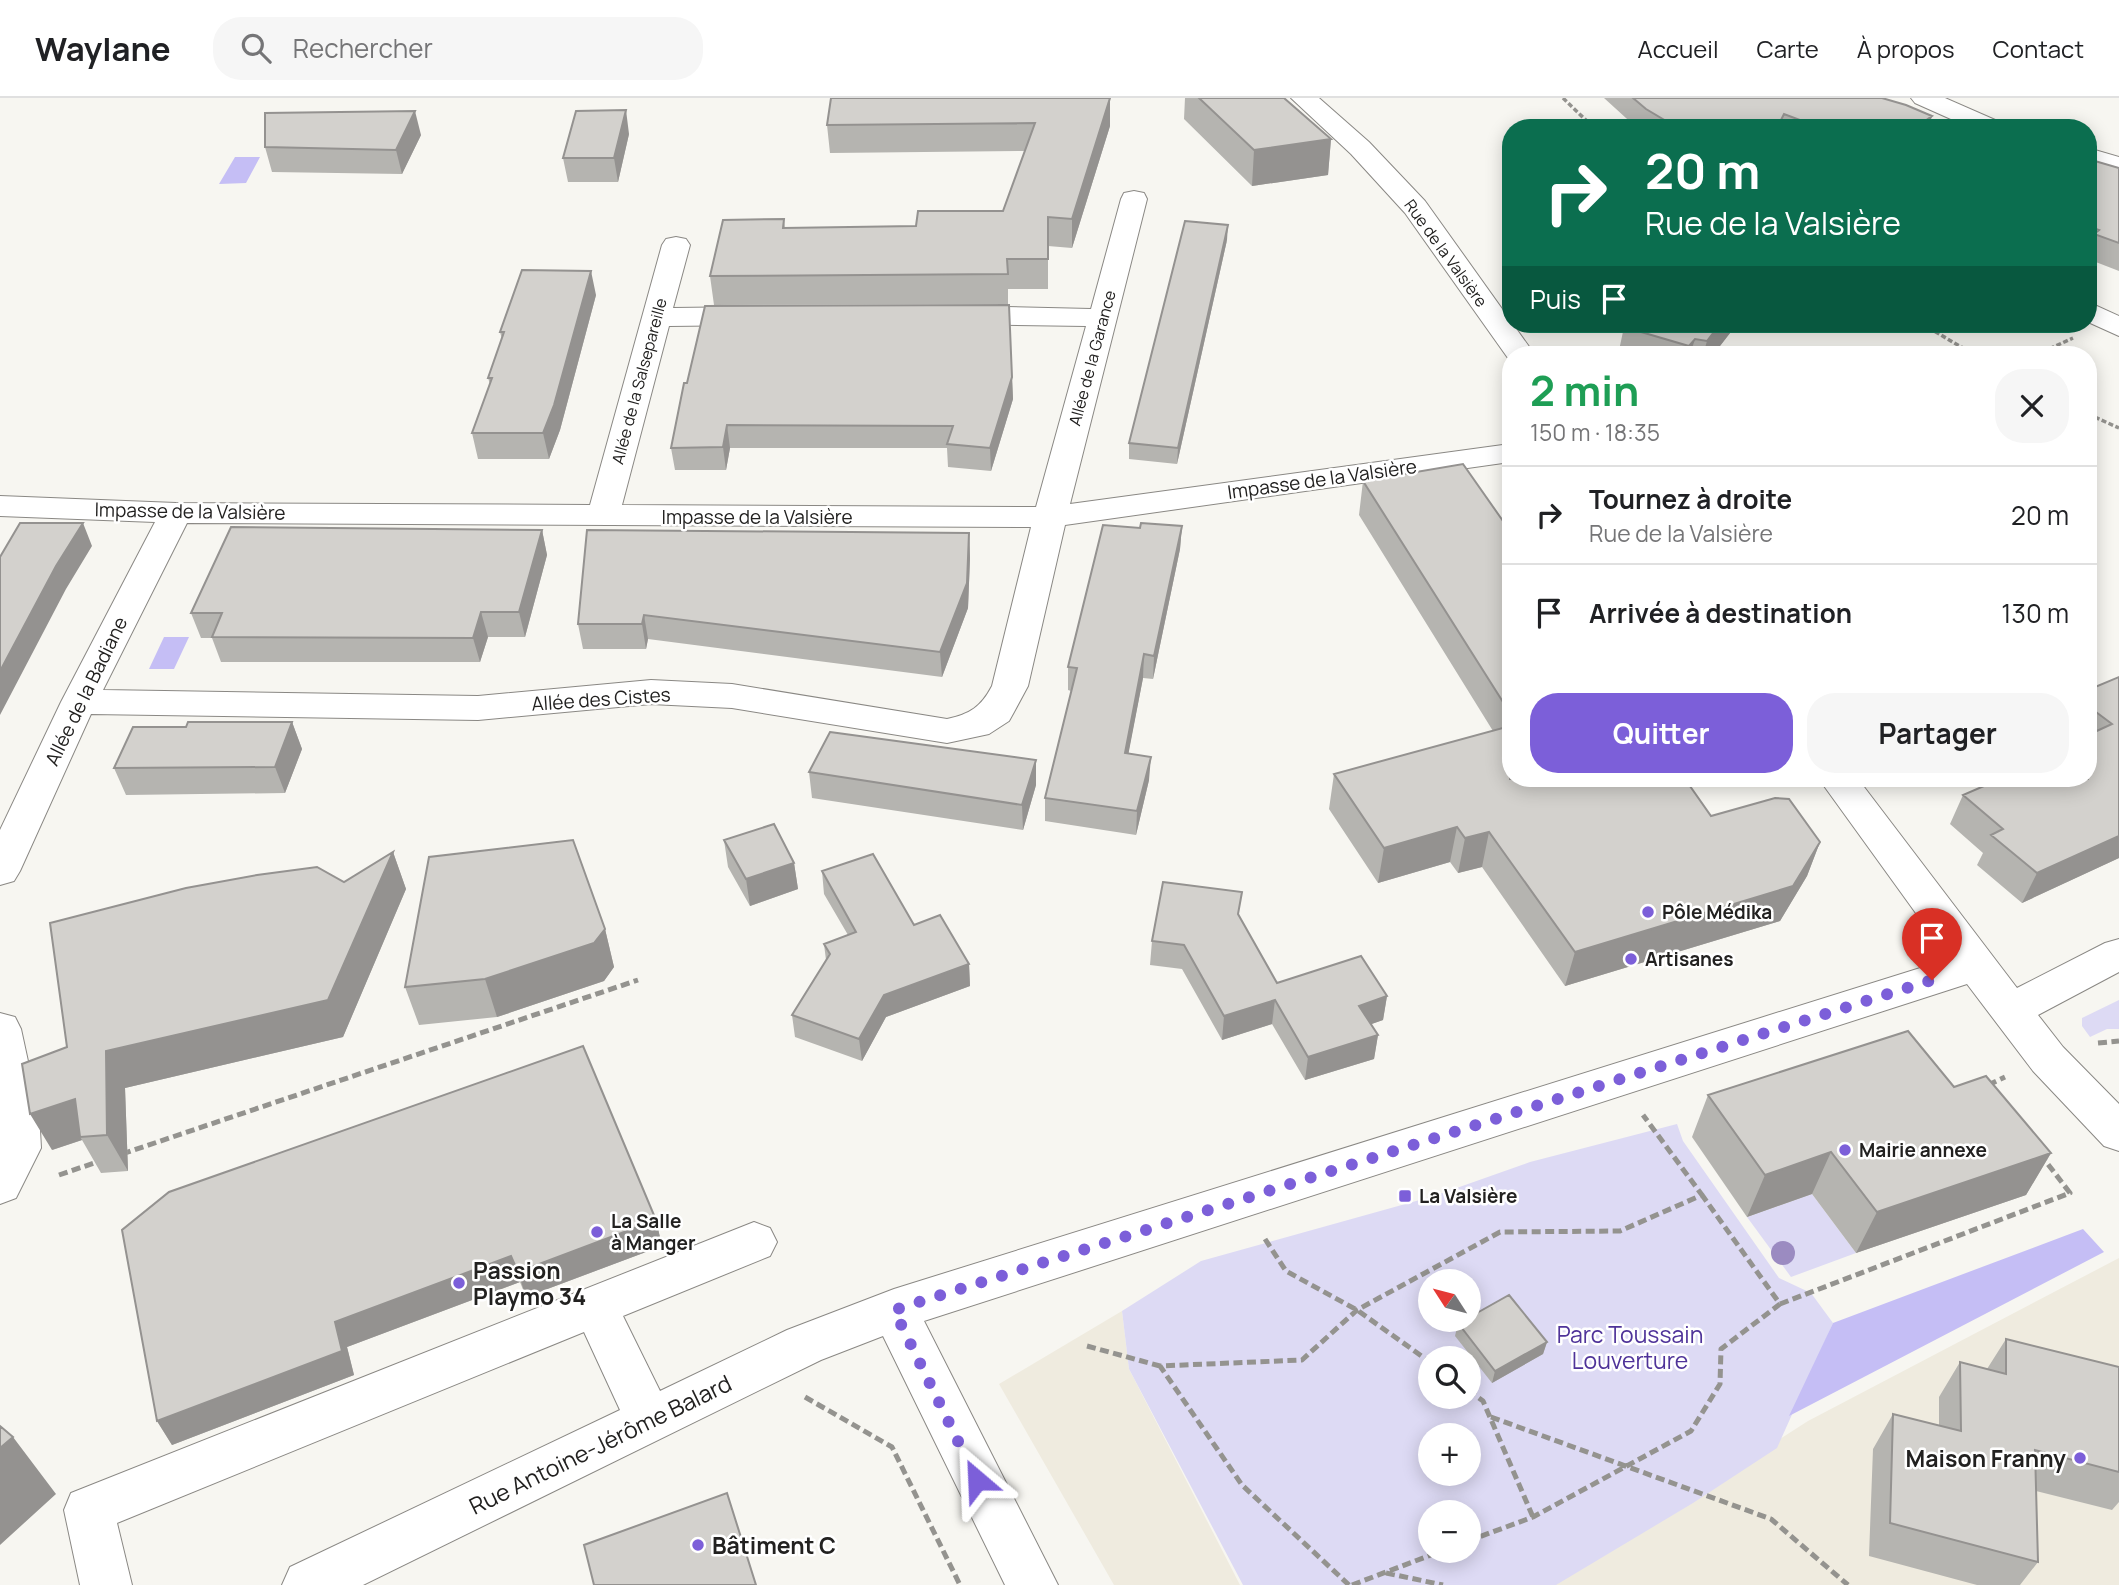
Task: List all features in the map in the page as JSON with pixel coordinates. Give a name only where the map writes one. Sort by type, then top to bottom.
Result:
[{"type":"street","name":"Rue de la Valsière","points":[[1304,98],[1360,148],[1415,207],[1502,330]]},
{"type":"street","points":[[1924,98],[1972,119]]},
{"type":"street","points":[[2097,159],[2119,165]]},
{"type":"street","name":"Allée de la Garance","points":[[1050,517],[1134,199]]},
{"type":"street","name":"Allée de la Salsepareille","points":[[603,516],[676,245]]},
{"type":"street","points":[[936,315],[1045,314],[1102,318]]},
{"type":"street","points":[[656,317],[787,316]]},
{"type":"street","points":[[2097,316],[2119,327]]},
{"type":"street","name":"Impasse de la Valsière","points":[[0,506],[176,513],[1050,517],[1502,454]]},
{"type":"street","name":"Allée de la Badiane","points":[[0,871],[79,702],[176,513]]},
{"type":"street","name":"Allée des Cistes","points":[[79,702],[478,708],[651,692],[732,696],[947,732],[976,725],[996,712],[1010,686],[1050,517]]},
{"type":"street","points":[[1844,787],[2048,1059],[2119,1133]]},
{"type":"street","points":[[2011,1010],[2119,954]]},
{"type":"street","points":[[1032,1585],[894,1310],[1976,966]]},
{"type":"street","points":[[0,1028],[17,1112],[19,1148],[0,1185]]},
{"type":"street","points":[[106,1585],[89,1510],[754,1242]]},
{"type":"street","points":[[595,1306],[649,1420]]},
{"type":"street","name":"Rue Antoine-Jérôme Balard","points":[[308,1585],[804,1345],[894,1310]]},
{"type":"path","points":[[1563,98],[1585,119]]},
{"type":"path","points":[[1937,333],[1960,346]]},
{"type":"path","points":[[2097,418],[2119,428]]},
{"type":"path","points":[[117,1155],[638,980]]},
{"type":"path","points":[[1996,1096],[1988,1085],[2048,1059]]},
{"type":"path","points":[[1618,1081],[1780,1304]]},
{"type":"path","points":[[1481,1536],[1532,1517],[1691,1431],[1720,1384],[1721,1349],[1780,1304],[2070,1192],[2037,1149]]},
{"type":"path","points":[[52,1177],[104,1160]]},
{"type":"path","points":[[1087,1346],[1160,1366],[1302,1360],[1357,1310],[1500,1232],[1620,1231],[1702,1195]]},
{"type":"path","points":[[1245,1200],[1266,1243],[1286,1271],[1357,1310],[1418,1353]]},
{"type":"path","points":[[1160,1366],[1242,1485],[1351,1585],[1418,1560]]},
{"type":"path","points":[[756,1369],[892,1447],[960,1585]]},
{"type":"path","points":[[1481,1400],[1491,1417],[1532,1517]]},
{"type":"path","points":[[1491,1417],[1771,1519],[1848,1585]]},
{"type":"path","points":[[1385,1573],[1443,1585]]},
{"type":"shaded area","points":[[235,157],[260,157],[246,183],[219,184]]},
{"type":"shaded area","points":[[164,637],[189,637],[174,669],[149,669]]},
{"type":"shaded area","points":[[2083,1229],[2104,1252],[1789,1416],[1833,1323]]},
{"type":"shaded area","points":[[2119,1258],[2119,1585],[1554,1585],[1808,1421]]},
{"type":"shaded area","points":[[1122,1311],[1129,1369],[1240,1585],[1114,1585],[999,1384]]},
{"type":"green space","points":[[2119,1000],[2119,1029],[2107,1029],[2090,1037],[2082,1026],[2082,1018]]},
{"type":"green space","name":"Parc Toussain Louverture","points":[[1677,1124],[1683,1141],[1779,1278],[1811,1293],[1833,1323],[1777,1448],[1693,1503],[1556,1585],[1243,1585],[1129,1369],[1122,1311],[1201,1261],[1434,1196],[1530,1162]]},
{"type":"green space","points":[[1812,1194],[1856,1253],[1791,1277],[1747,1217]]},
{"type":"building","points":[[831,98],[1110,98],[1072,219],[1048,217],[1048,259],[1007,259],[1008,274],[710,276],[723,220],[784,219],[783,228],[916,226],[918,211],[1003,211],[1035,123],[827,125]]},
{"type":"building","points":[[1199,98],[1284,98],[1331,139],[1254,150]]},
{"type":"building","points":[[1633,98],[1882,98],[1932,116],[1928,119],[1797,119],[1784,114],[1782,119],[1663,119]]},
{"type":"building","points":[[626,110],[614,158],[563,158],[576,111]]},
{"type":"building","points":[[415,111],[396,150],[265,147],[265,113]]},
{"type":"building","points":[[2097,162],[2119,168],[2119,243],[2097,235]]},
{"type":"building","points":[[1185,221],[1228,225],[1178,448],[1129,443]]},
{"type":"building","points":[[522,270],[591,271],[554,405],[543,433],[472,433],[492,378],[488,378],[504,332],[500,332]]},
{"type":"building","points":[[1009,305],[1012,377],[990,448],[947,444],[953,426],[727,425],[723,447],[671,448],[684,383],[687,383],[705,306]]},
{"type":"building","points":[[1645,333],[1713,333],[1707,341],[1695,339],[1689,346]]},
{"type":"building","points":[[1463,464],[1502,520],[1502,700],[1363,481]]},
{"type":"building","points":[[20,523],[83,523],[56,566],[0,671],[0,557]]},
{"type":"building","points":[[1141,523],[1182,526],[1154,656],[1144,654],[1125,753],[1151,757],[1137,811],[1045,798],[1077,668],[1068,667],[1103,525],[1140,528]]},
{"type":"building","points":[[231,527],[542,530],[519,612],[481,612],[473,638],[212,637],[222,613],[191,613]]},
{"type":"building","points":[[587,530],[969,533],[967,583],[940,652],[644,615],[642,624],[578,624]]},
{"type":"building","points":[[2119,677],[2119,836],[2037,873],[1991,835],[2003,829],[1963,795],[1982,787],[2097,787],[2097,731],[2112,724],[2097,713],[2097,686]]},
{"type":"building","points":[[188,722],[292,722],[275,767],[114,768],[133,727],[186,727]]},
{"type":"building","points":[[1502,728],[1502,787],[1691,787],[1711,816],[1775,798],[1789,799],[1820,842],[1793,886],[1575,952],[1489,832],[1465,838],[1457,827],[1384,848],[1334,774]]},
{"type":"building","points":[[830,732],[1036,760],[1022,805],[809,772]]},
{"type":"building","points":[[774,824],[794,863],[746,879],[724,840]]},
{"type":"building","points":[[573,840],[605,929],[594,943],[485,979],[405,987],[429,857]]},
{"type":"building","points":[[393,852],[328,1000],[106,1051],[107,1135],[80,1137],[75,1099],[30,1114],[22,1064],[67,1047],[50,923],[186,888],[257,875],[317,867],[344,882]]},
{"type":"building","points":[[873,854],[914,925],[940,915],[969,964],[884,995],[859,1039],[792,1015],[830,954],[824,944],[856,932],[822,871]]},
{"type":"building","points":[[1163,882],[1242,892],[1238,914],[1277,983],[1361,956],[1387,996],[1359,1006],[1378,1035],[1308,1057],[1275,1000],[1224,1016],[1184,945],[1152,941]]},
{"type":"building","points":[[1908,1031],[1954,1087],[1986,1076],[2051,1153],[1877,1212],[1831,1152],[1765,1175],[1708,1095]]},
{"type":"building","points":[[583,1046],[656,1220],[518,1272],[511,1256],[335,1322],[342,1351],[157,1421],[122,1230],[169,1192]]},
{"type":"building","points":[[1509,1295],[1547,1342],[1495,1371],[1481,1353],[1481,1346],[1476,1346],[1465,1332],[1481,1332],[1481,1311]]},
{"type":"building","points":[[2006,1339],[2119,1367],[2119,1472],[2035,1450],[2038,1562],[1890,1523],[1893,1414],[1961,1431],[1960,1362],[2006,1374]]},
{"type":"building","points":[[0,1426],[13,1437],[0,1448]]},
{"type":"building","name":"Bâtiment C","points":[[727,1493],[756,1585],[594,1585],[584,1545]]},
{"type":"place","name":"Pôle Médika","points":[[1648,912]]},
{"type":"place","name":"Artisanes","points":[[1631,959]]},
{"type":"place","name":"Mairie annexe","points":[[1845,1150]]},
{"type":"place","name":"La Valsière","points":[[1405,1196]]},
{"type":"place","name":"La Salle à Manger","points":[[597,1232]]},
{"type":"place","name":"Passion Playmo 34","points":[[459,1283]]},
{"type":"place","name":"Maison Franny","points":[[2080,1458]]},
{"type":"place","name":"Bâtiment C","points":[[698,1545]]},
{"type":"route","points":[[977,1480],[894,1310],[1932,980]]}]
